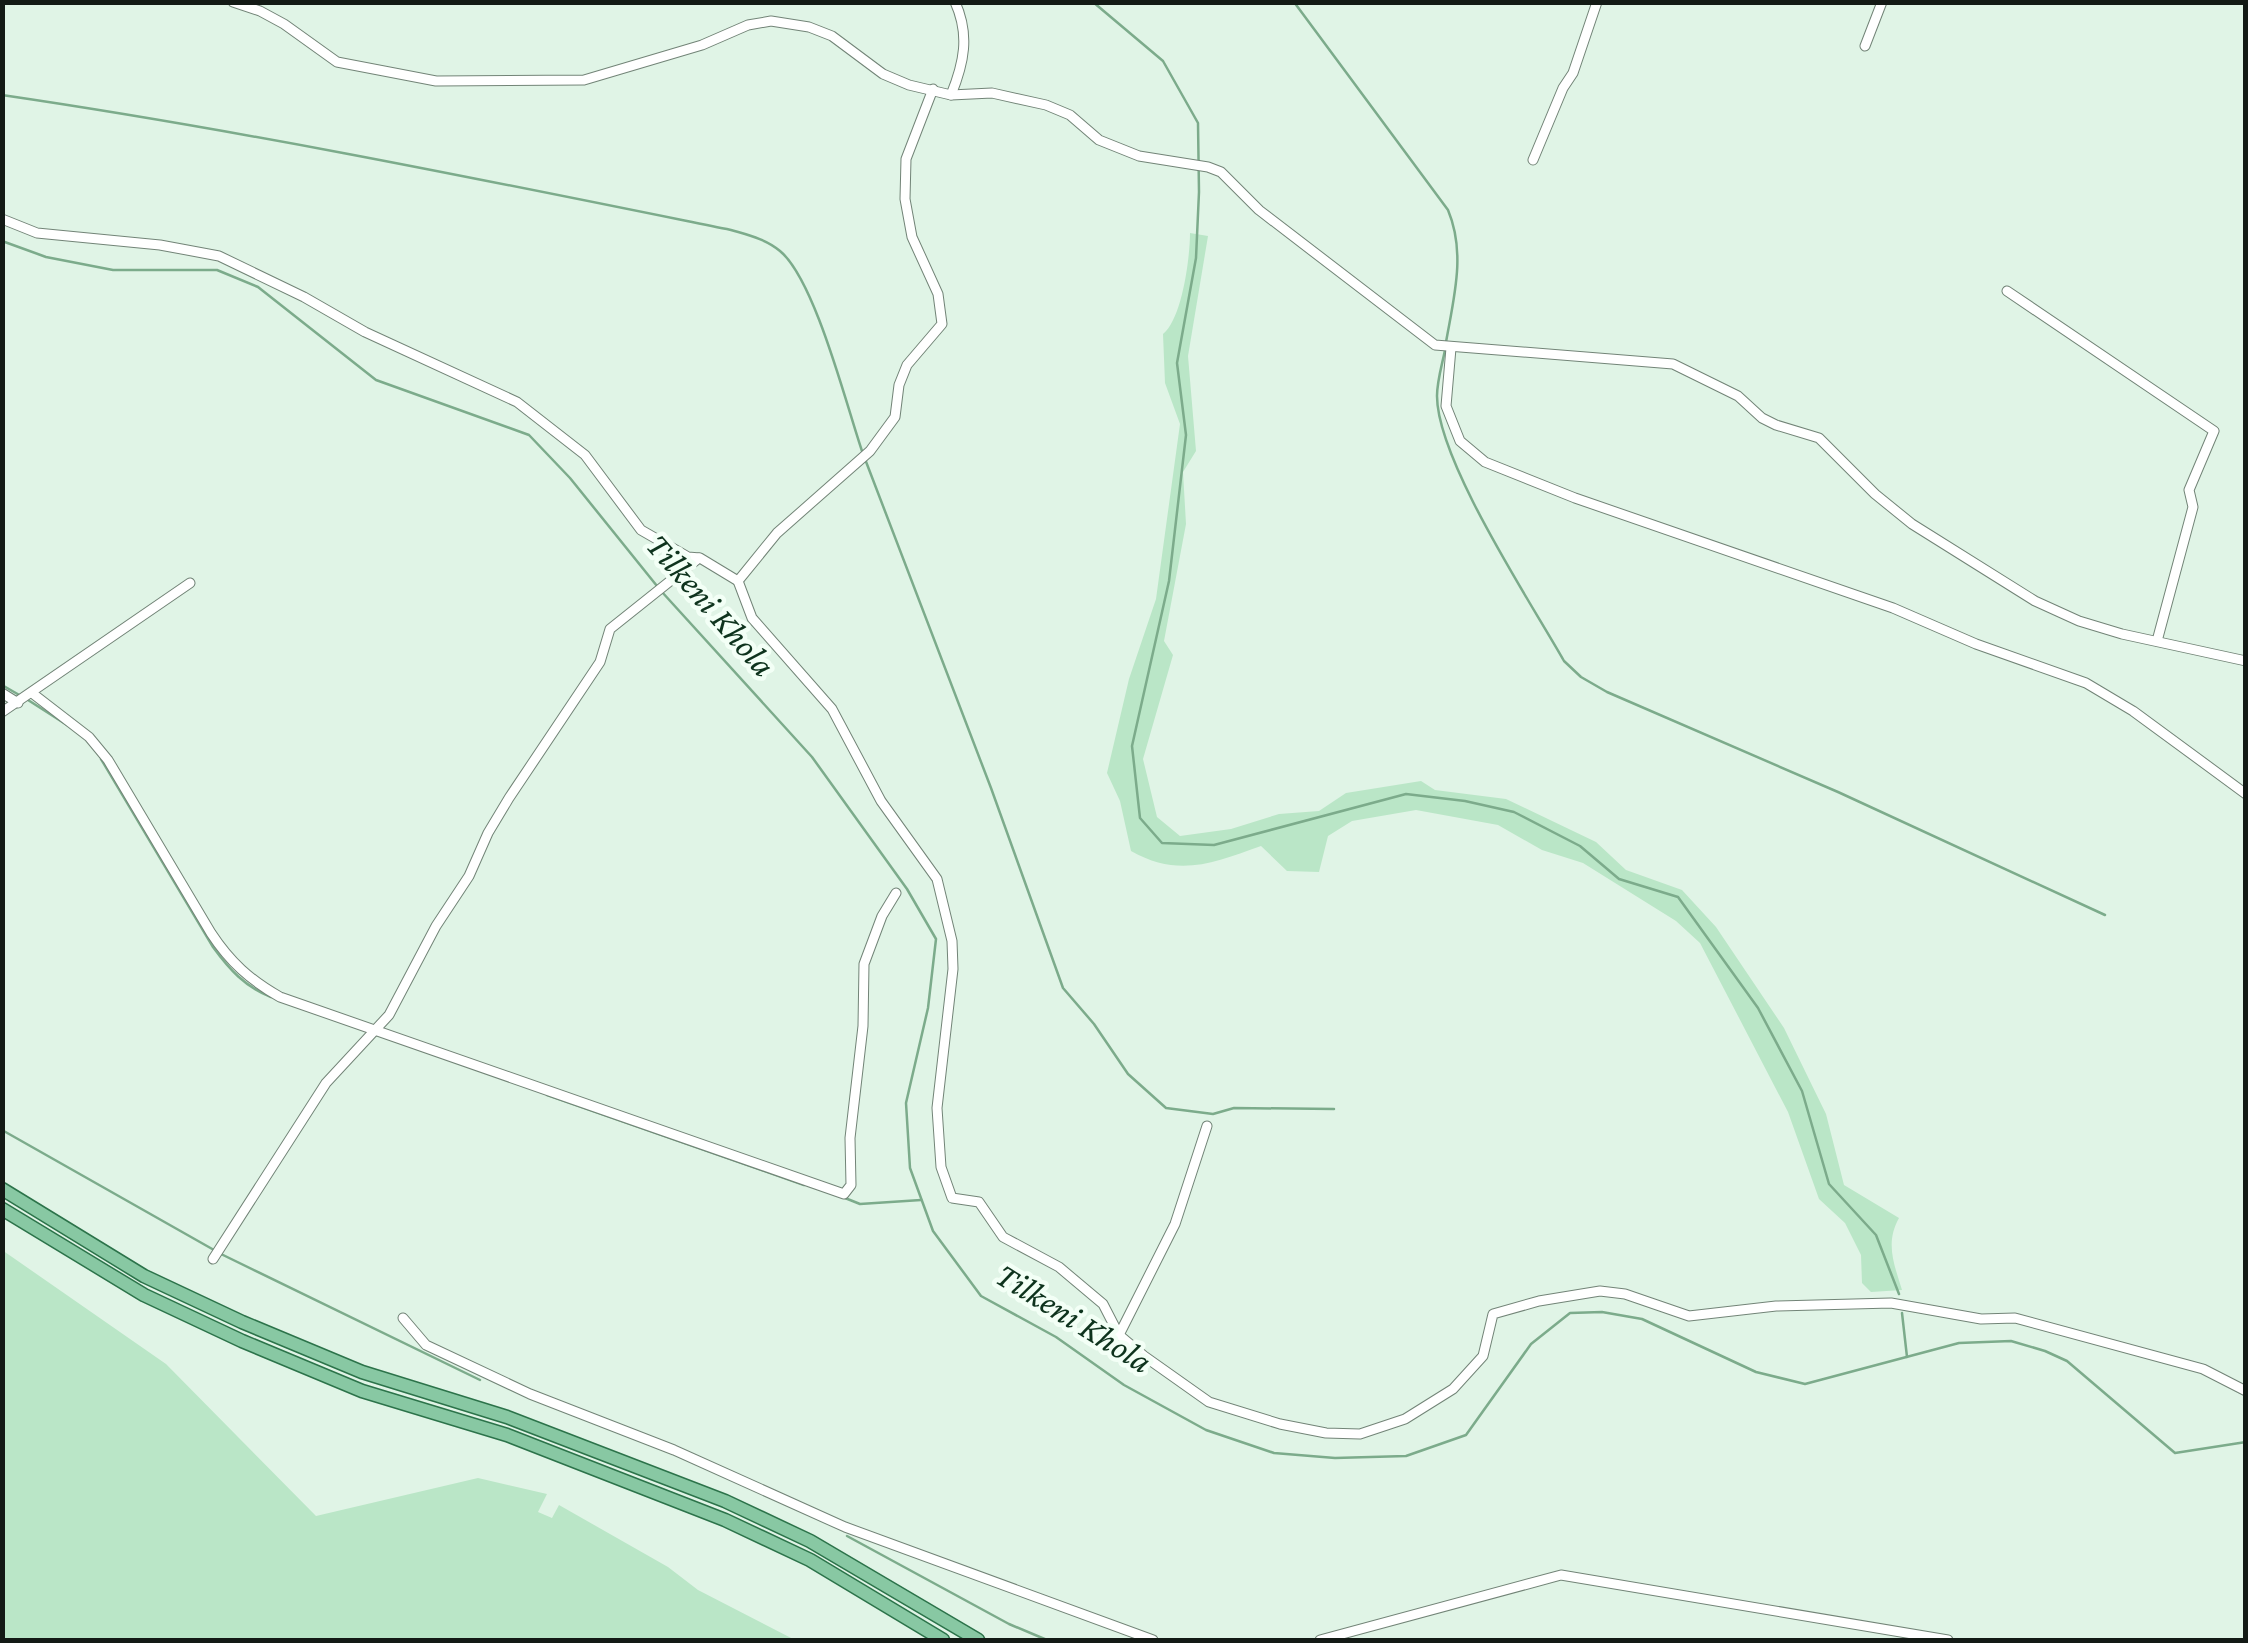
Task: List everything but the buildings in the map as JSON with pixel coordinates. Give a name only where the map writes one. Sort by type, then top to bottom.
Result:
[{"type":"main road","points":[[2,1190],[144,1276],[242,1322],[362,1372],[507,1416],[725,1501],[810,1542],[978,1640]]},
{"type":"main road","points":[[2,1208],[144,1295],[242,1341],[362,1391],[507,1436],[725,1520],[810,1560],[944,1640]]},
{"type":"street","points":[[234,2],[284,24],[337,62],[436,81],[584,80],[702,45],[748,25],[771,21],[809,27],[832,36],[883,74],[909,84],[950,95],[992,93],[1046,105],[1070,115],[1099,140],[1139,156],[1221,172],[1259,210],[1435,345],[1673,364],[1738,396],[1762,418],[1820,438],[1875,494],[1912,524],[2035,601],[2079,621],[2246,660]]},
{"type":"street","points":[[950,95],[963,65],[965,39],[955,2]]},
{"type":"street","points":[[1533,160],[1573,73],[1597,2]]},
{"type":"street","points":[[1865,46],[1882,2]]},
{"type":"street","points":[[738,581],[777,533],[870,452],[895,416],[899,385],[907,365],[942,324],[938,294],[912,237],[905,199],[906,160],[932,89]]},
{"type":"street","points":[[2,219],[37,233],[160,245],[219,256],[365,332],[517,402],[585,455],[641,530],[738,581],[752,618],[832,708],[881,801],[937,879],[952,941],[953,968],[937,1108],[942,1166],[952,1198],[980,1202],[1003,1237],[1059,1267],[1103,1304],[1120,1335],[1209,1402],[1280,1424],[1326,1433],[1360,1434],[1405,1419],[1453,1388],[1482,1356],[1492,1314],[1539,1301],[1600,1292],[1625,1294],[1688,1316],[1838,1302],[1891,1303],[1981,1319],[2015,1318],[2202,1369],[2246,1391]]},
{"type":"street","points":[[2008,291],[2214,431],[2189,490],[2193,507],[2158,641]]},
{"type":"street","points":[[1451,348],[1446,406],[1460,441],[1485,462],[1575,498],[1893,608],[1976,644],[2086,683],[2134,711],[2246,794]]},
{"type":"street","points":[[217,1254],[326,1083],[388,1015],[436,926],[470,876],[488,833],[509,798],[600,662],[610,629],[700,558]]},
{"type":"street","points":[[2,712],[190,583]]},
{"type":"street","points":[[2,693],[25,698],[88,736],[108,760],[227,958],[250,980],[280,997],[844,1194],[851,1185],[850,1138],[863,1026],[864,964],[882,916],[896,893]]},
{"type":"street","points":[[1120,1335],[1175,1224],[1207,1126]]},
{"type":"street","points":[[403,1318],[426,1345],[530,1394],[674,1450],[845,1527],[1153,1640]]},
{"type":"street","points":[[1320,1640],[1561,1575],[1948,1640]]},
{"type":"green space","points":[[1190,233],[1208,236],[1188,356],[1196,451],[1183,472],[1186,524],[1164,641],[1173,655],[1143,759],[1157,817],[1180,836],[1231,829],[1279,814],[1319,811],[1346,793],[1421,781],[1435,790],[1506,799],[1596,842],[1626,870],[1682,890],[1716,927],[1784,1028],[1826,1114],[1844,1185],[1899,1218],[1892,1245],[1902,1290],[1871,1292],[1862,1283],[1861,1255],[1845,1223],[1819,1199],[1788,1112],[1700,943],[1676,921],[1583,863],[1542,850],[1498,825],[1416,810],[1352,821],[1328,836],[1319,872],[1287,871],[1261,846],[1211,862],[1181,866],[1131,851],[1120,801],[1107,773],[1129,679],[1156,599],[1180,424],[1165,383],[1163,334],[1180,302]]},
{"type":"green space","points":[[2,1250],[166,1364],[316,1516],[478,1478],[547,1494],[538,1512],[552,1518],[559,1505],[668,1567],[698,1590],[795,1640],[3,1640]]},
{"type":"waterway","points":[[1093,2],[1163,61],[1198,123],[1196,258],[1177,363],[1186,435],[1169,581],[1132,746],[1140,818],[1162,843],[1214,845],[1406,794],[1465,801],[1514,812],[1580,846],[1619,879],[1678,897],[1758,1008],[1802,1091],[1829,1184],[1876,1235],[1899,1294]]},
{"type":"waterway","points":[[1294,2],[1448,210],[1457,259],[1446,342]]},
{"type":"waterway","points":[[2,95],[368,158],[731,230],[763,240],[780,251],[805,288],[828,344],[862,451]]},
{"type":"waterway","name":"Tilkeni Khola","points":[[2,241],[46,257],[113,270],[217,270],[258,287],[376,380],[529,435],[570,478],[657,586]]},
{"type":"waterway","points":[[1445,350],[1437,396],[1452,456],[1509,568],[1564,661],[1581,677],[2105,915]]},
{"type":"waterway","points":[[865,459],[1063,988],[1094,1024],[1128,1074],[1166,1108],[1213,1114],[1234,1108],[1334,1109]]},
{"type":"waterway","name":"Tilkeni Khola","points":[[662,592],[812,757],[907,889],[936,939],[928,1008],[906,1103],[910,1168],[933,1231],[981,1296],[1056,1337],[1124,1385],[1206,1430],[1274,1453],[1335,1458],[1406,1456],[1466,1435],[1531,1344],[1570,1313],[1602,1312],[1642,1319],[1756,1372],[1805,1384],[1959,1343],[2011,1341],[2067,1361],[2175,1453],[2246,1442]]},
{"type":"waterway","points":[[2,685],[21,696]]},
{"type":"waterway","points":[[28,700],[67,725]]},
{"type":"waterway","points":[[101,759],[213,947],[238,976],[271,997]]},
{"type":"waterway","points":[[547,1095],[804,1185]]},
{"type":"waterway","points":[[2,1130],[214,1250]]},
{"type":"waterway","points":[[845,1198],[860,1204],[921,1200]]},
{"type":"waterway","points":[[221,1254],[480,1380]]},
{"type":"waterway","points":[[1902,1313],[1907,1357]]},
{"type":"waterway","points":[[847,1536],[1009,1624],[1047,1640]]}]
